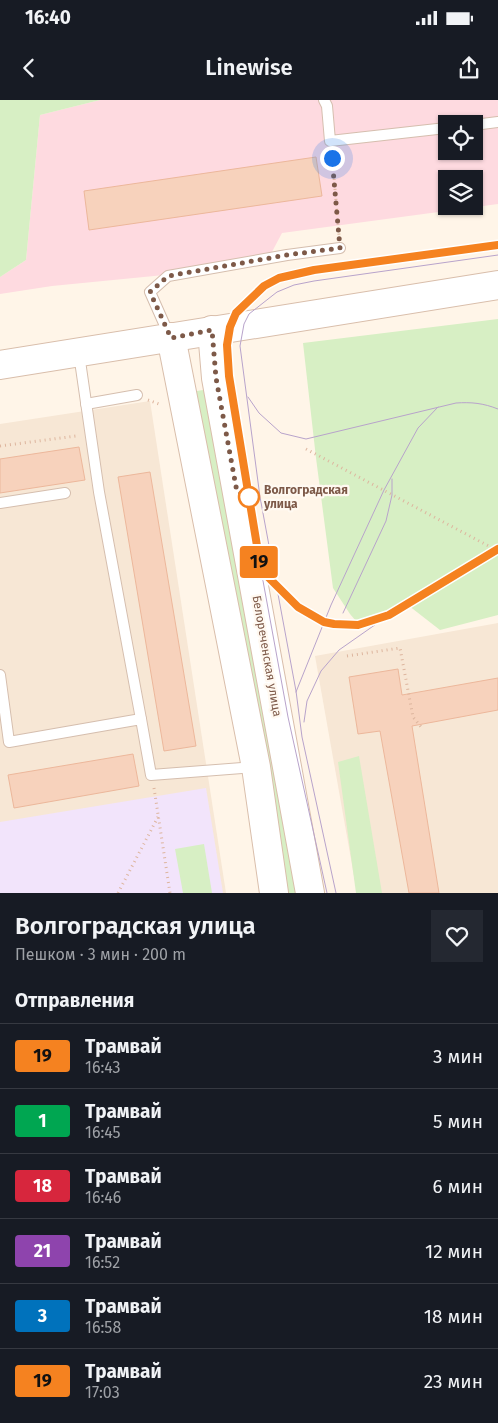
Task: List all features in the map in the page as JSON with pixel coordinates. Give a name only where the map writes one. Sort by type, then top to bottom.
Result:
[{"type":"street","points":[[0,365],[78,354],[212,330],[498,285]]},
{"type":"street","name":"Белореченская улица","points":[[212,330],[216,378],[310,893]]},
{"type":"street","points":[[171,338],[256,767],[274,893]]},
{"type":"lane","points":[[324,100],[327,106],[330,141],[438,129]]},
{"type":"lane","points":[[483,124],[498,122]]},
{"type":"lane","points":[[171,338],[150,292],[168,276],[287,255],[340,248]]},
{"type":"lane","points":[[78,354],[99,492],[151,775],[256,767]]},
{"type":"lane","points":[[86,404],[137,395]]},
{"type":"lane","points":[[0,503],[65,493]]},
{"type":"lane","points":[[0,675],[9,742],[141,719]]},
{"type":"path","points":[[330,141],[340,248]]},
{"type":"path","points":[[0,446],[76,436]]},
{"type":"path","points":[[306,449],[498,551]]},
{"type":"path","points":[[347,656],[400,648],[413,717],[422,728]]},
{"type":"path","points":[[151,775],[159,815],[170,893]]},
{"type":"path","points":[[118,893],[159,815]]},
{"type":"shaded area","points":[[100,100],[498,100],[498,204],[483,206],[483,170],[438,170],[438,212],[282,233],[265,265],[52,286],[0,294],[0,277],[26,260],[40,115]]},
{"type":"shaded area","points":[[150,401],[226,893],[0,893],[0,424]]},
{"type":"shaded area","points":[[498,623],[498,893],[357,893],[315,656]]},
{"type":"shaded area","points":[[206,788],[223,893],[0,893],[0,822]]},
{"type":"green space","points":[[0,100],[100,100],[40,115],[26,260],[0,277]]},
{"type":"green space","points":[[498,319],[498,615],[440,630],[404,602],[386,611],[356,621],[333,588],[303,343]]},
{"type":"green space","points":[[197,391],[209,392],[297,893],[280,893],[191,396]]},
{"type":"green space","points":[[359,756],[382,893],[356,893],[338,762]]},
{"type":"green space","points":[[204,844],[212,893],[183,893],[175,849]]},
{"type":"building","points":[[316,157],[322,196],[89,230],[84,191]]},
{"type":"building","points":[[79,447],[85,480],[0,493],[0,459]]},
{"type":"building","points":[[150,472],[196,746],[164,751],[118,477]]},
{"type":"building","points":[[398,669],[402,695],[498,678],[498,710],[412,726],[439,893],[409,893],[380,731],[358,734],[349,677]]},
{"type":"building","points":[[133,754],[139,786],[14,808],[8,775]]},
{"type":"tram line","points":[[327,893],[288,717],[261,570],[229,376],[228,336],[232,320],[240,308],[261,288],[289,275],[317,269],[498,245]]},
{"type":"tram line","name":"19","points":[[498,245],[314,270],[279,278],[264,286],[245,302],[236,313],[230,327],[227,345],[229,376],[261,570],[298,607],[324,622],[358,625],[389,615],[498,549]]},
{"type":"tram line","points":[[336,893],[302,737],[296,691],[260,497],[240,346],[244,324],[249,314],[277,292],[294,285],[498,255]]},
{"type":"tram line","points":[[248,397],[259,413],[281,433],[306,439],[456,403],[477,403],[498,409]]},
{"type":"tram line","points":[[296,692],[331,605],[384,490],[418,428],[438,407]]},
{"type":"tram line","points":[[343,613],[386,521],[392,495],[392,479]]},
{"type":"tram line","points":[[304,722],[307,701],[321,671],[339,650],[389,615],[498,549]]},
{"type":"tram line","points":[[277,586],[310,614],[332,624],[359,624],[375,620]]},
{"type":"place","name":"Волгоградская улица","points":[[249,497]]},
{"type":"route","points":[[249,497],[237,492],[216,378],[212,330],[171,338],[150,292],[168,276],[287,255],[340,248],[332,158]]}]
